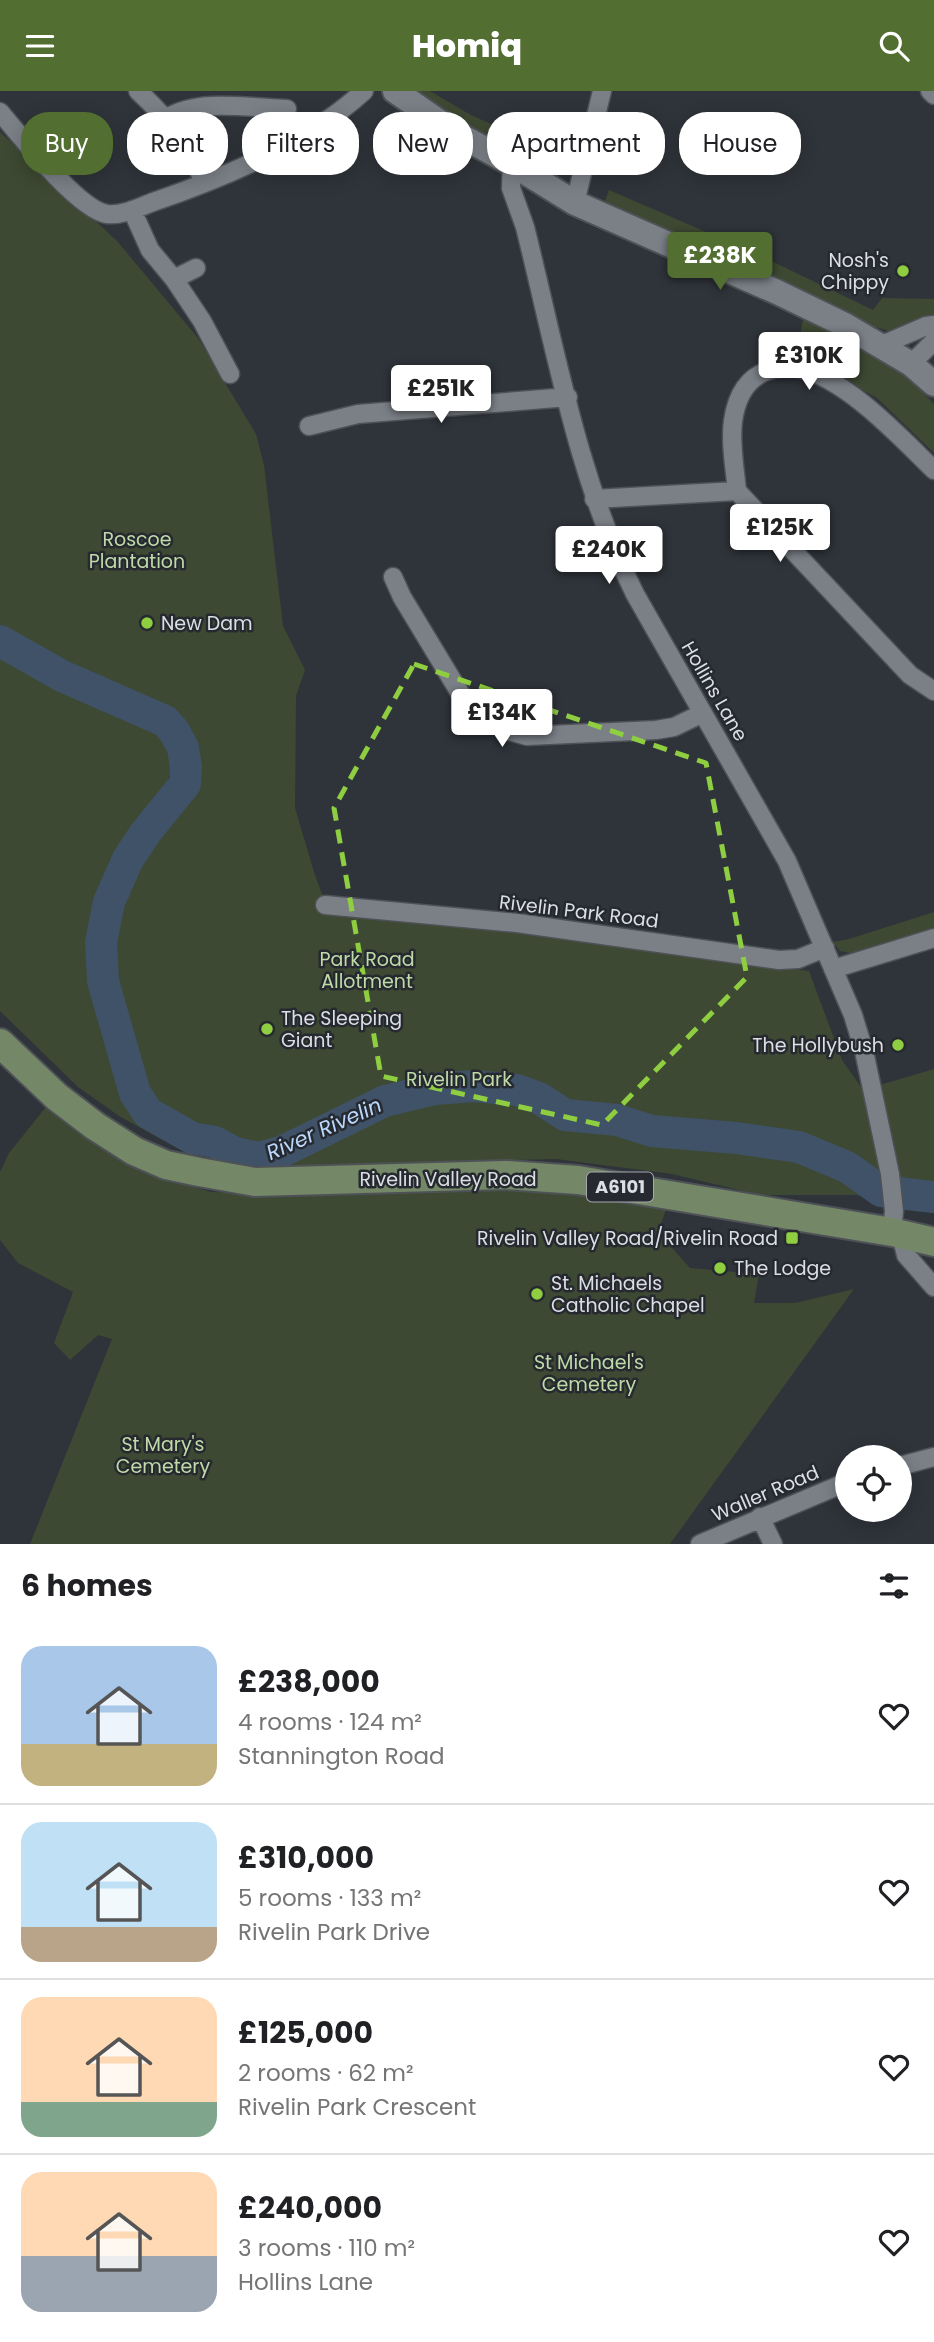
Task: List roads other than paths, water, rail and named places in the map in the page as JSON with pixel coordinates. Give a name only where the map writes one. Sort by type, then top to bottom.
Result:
[{"type":"main road","points":[[395,91],[454,132],[487,150]]},
{"type":"main road","points":[[530,175],[575,203],[777,292],[882,345],[911,364],[934,384]]},
{"type":"main road","name":"Rivelin Valley Road","points":[[0,1043],[57,1097],[95,1126],[134,1151],[166,1165],[188,1170],[255,1182],[506,1175],[578,1180],[896,1226],[934,1241]]},
{"type":"street","points":[[138,91],[161,112]]},
{"type":"street","points":[[0,113],[41,161],[86,204],[108,214],[132,210],[278,150],[332,116],[365,91]]},
{"type":"street","points":[[575,203],[602,91]]},
{"type":"street","points":[[930,91],[934,95]]},
{"type":"street","points":[[176,112],[194,106],[287,109]]},
{"type":"street","points":[[201,175],[204,182]]},
{"type":"street","name":"Hollins Lane","points":[[512,175],[511,188],[525,227],[594,499],[614,553],[787,861],[825,948],[853,1015],[864,1051],[890,1174],[896,1226],[906,1255],[934,1287]]},
{"type":"street","points":[[132,210],[150,250],[174,279],[202,321],[230,374]]},
{"type":"street","points":[[174,279],[196,268]]},
{"type":"street","points":[[882,345],[934,325]]},
{"type":"street","points":[[911,364],[934,341]]},
{"type":"street","points":[[934,470],[884,421],[847,393],[817,375],[797,367],[780,367],[748,381],[738,401],[733,423],[737,491],[910,675],[934,691]]},
{"type":"street","points":[[309,426],[358,414],[568,397]]},
{"type":"street","points":[[594,499],[737,491]]},
{"type":"street","points":[[393,577],[402,597],[460,693],[473,709],[509,731],[527,736],[656,730],[674,727],[703,713]]},
{"type":"street","name":"Rivelin Park Road","points":[[325,905],[517,923],[779,960],[798,959],[825,948]]},
{"type":"street","points":[[833,968],[934,938]]},
{"type":"street","points":[[912,1463],[934,1457]]},
{"type":"street","name":"Waller Road","points":[[700,1544],[835,1487]]},
{"type":"street","points":[[760,1517],[773,1544]]},
{"type":"waterway","name":"River Rivelin","points":[[0,641],[62,676],[165,721],[183,748],[185,784],[128,859],[109,902],[101,942],[103,981],[135,1093],[148,1113],[192,1138],[215,1142],[235,1153],[259,1158],[283,1151],[385,1101],[435,1089],[474,1086],[517,1090],[539,1098],[565,1115],[617,1120],[652,1131],[736,1138],[799,1147],[847,1167],[881,1191],[934,1197]]},
{"type":"place","name":"Nosh's Chippy","points":[[903,271]]},
{"type":"place","name":"New Dam","points":[[147,623]]},
{"type":"place","name":"The Sleeping Giant","points":[[267,1029]]},
{"type":"place","name":"The Hollybush","points":[[898,1045]]},
{"type":"place","name":"Rivelin Valley Road/Rivelin Road","points":[[792,1238]]},
{"type":"place","name":"The Lodge","points":[[720,1268]]},
{"type":"place","name":"St. Michaels Catholic Chapel","points":[[537,1294]]},
{"type":"park label","name":"Roscoe Plantation","points":[[137,550]]},
{"type":"park label","name":"Park Road Allotment","points":[[367,970]]},
{"type":"park label","name":"Rivelin Park","points":[[459,1079]]},
{"type":"park label","name":"St Michael's Cemetery","points":[[589,1373]]},
{"type":"park label","name":"St Mary's Cemetery","points":[[163,1455]]}]
